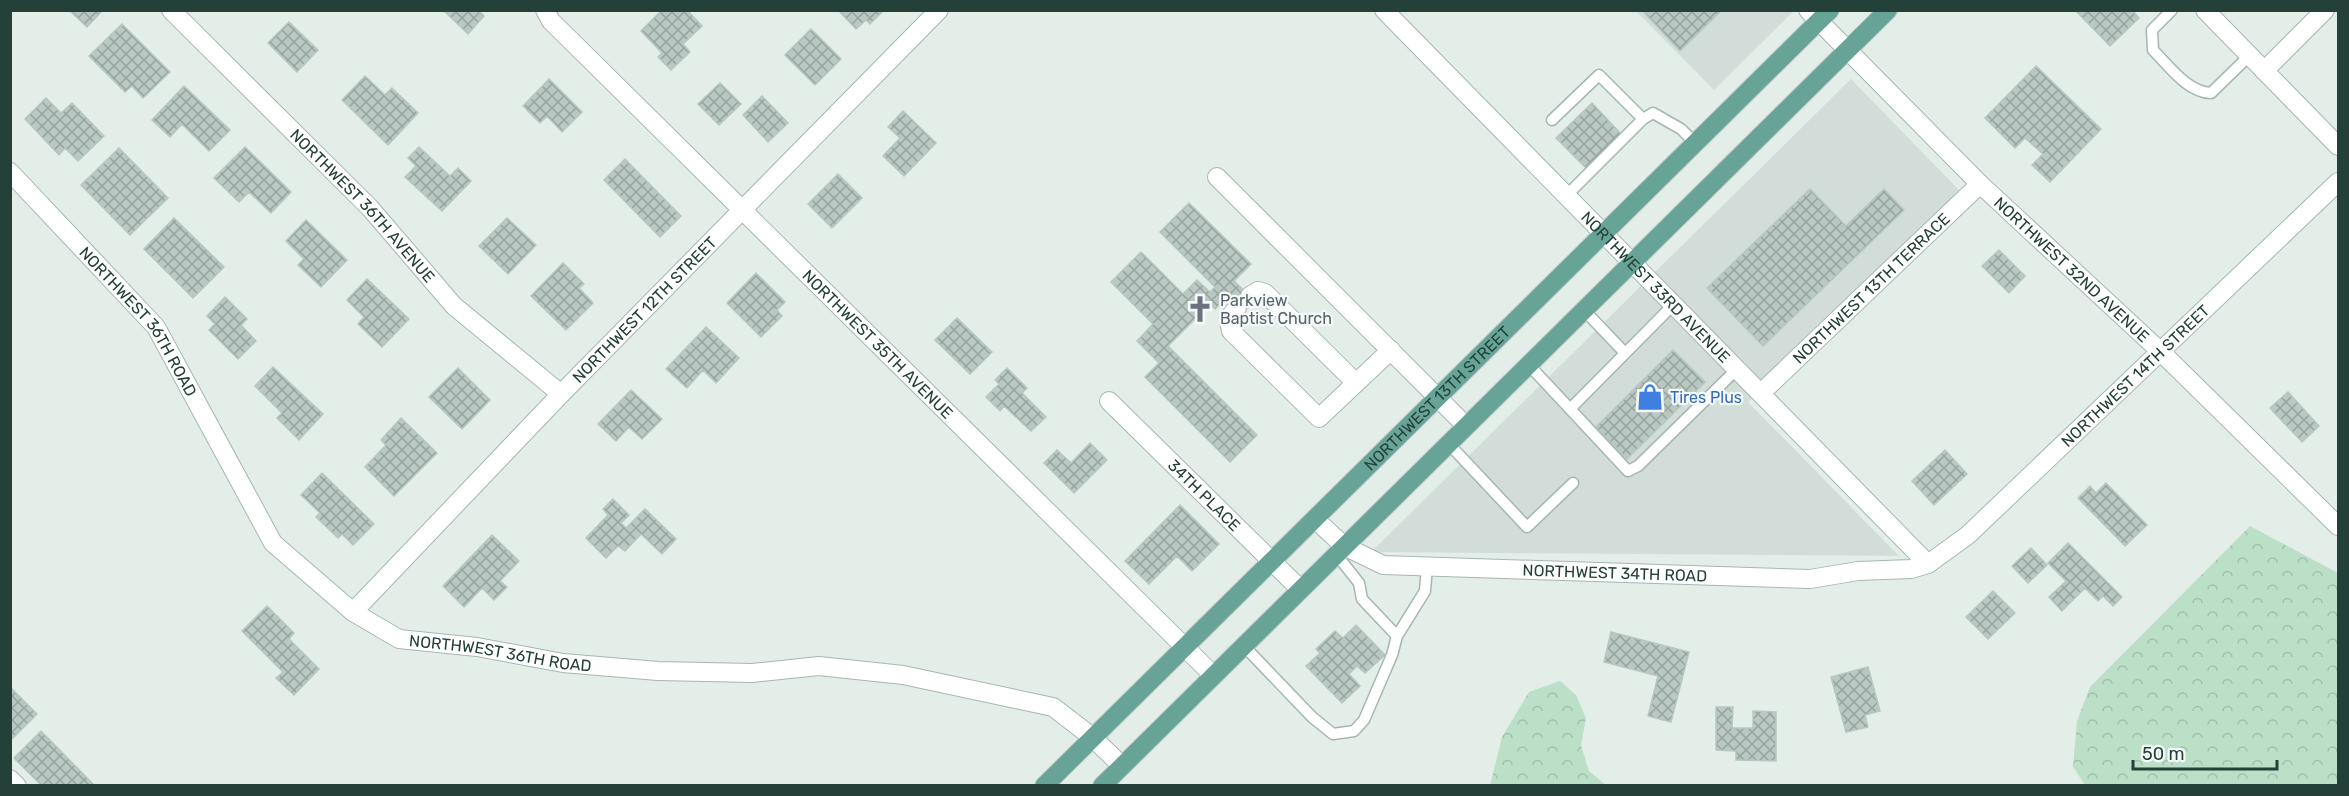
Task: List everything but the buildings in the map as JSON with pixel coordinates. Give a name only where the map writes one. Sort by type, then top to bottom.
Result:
[{"type":"main road","points":[[1102,786],[1888,10]]},
{"type":"main road","name":"NORTHWEST 13TH STREET","points":[[1044,786],[1695,143],[1819,14]]},
{"type":"street","name":"NORTHWEST 36TH AVENUE","points":[[171,10],[370,208],[454,306],[561,394]]},
{"type":"street","name":"NORTHWEST 35TH AVENUE","points":[[545,10],[551,21],[1213,675]]},
{"type":"street","name":"NORTHWEST 12TH STREET","points":[[353,612],[561,394],[939,10]]},
{"type":"street","name":"NORTHWEST 33RD AVENUE","points":[[1384,10],[1928,564]]},
{"type":"street","points":[[2205,10],[2338,146]]},
{"type":"street","points":[[2264,71],[2325,10]]},
{"type":"street","name":"NORTHWEST 32ND AVENUE","points":[[1819,14],[1847,51],[1980,184],[2161,352],[2338,526]]},
{"type":"street","name":"NORTHWEST 36TH ROAD","points":[[10,172],[156,327],[273,543],[353,612],[399,639],[477,647],[563,663],[658,671],[752,673],[819,666],[903,675],[1053,707],[1092,737],[1122,766]]},
{"type":"street","points":[[1217,177],[1466,426]]},
{"type":"street","name":"NORTHWEST 14TH STREET","points":[[1928,564],[1968,535],[2338,182]]},
{"type":"street","name":"NORTHWEST 13TH TERRACE","points":[[1761,393],[1980,184]]},
{"type":"street","points":[[1356,383],[1265,293],[1258,291],[1243,302],[1228,322],[1232,331],[1319,418],[1391,350]]},
{"type":"street","name":"34TH PLACE","points":[[1108,402],[1300,589]]},
{"type":"street","name":"NORTHWEST 34TH ROAD","points":[[1315,519],[1340,550],[1383,565],[1810,579],[1858,571],[1911,569],[1928,564]]},
{"type":"street","points":[[10,779],[17,786]]},
{"type":"lane","points":[[2172,10],[2152,30],[2153,50],[2187,83],[2201,93],[2211,93],[2250,55]]},
{"type":"lane","points":[[1552,120],[1599,75],[1643,119]]},
{"type":"lane","points":[[1567,195],[1643,119],[1653,113],[1663,117],[1695,143]]},
{"type":"lane","points":[[1570,409],[1674,304]]},
{"type":"lane","points":[[1583,309],[1625,353]]},
{"type":"lane","points":[[1528,364],[1628,471],[1638,466],[1737,369]]},
{"type":"lane","points":[[1448,443],[1527,527],[1573,483]]},
{"type":"lane","points":[[1340,550],[1359,583],[1362,599],[1397,636]]},
{"type":"lane","points":[[1243,645],[1312,717],[1333,734],[1354,731],[1364,720],[1392,655],[1397,636],[1417,608],[1425,591],[1427,566]]},
{"type":"shaded area","points":[[1636,11],[1794,11],[1714,90]]},
{"type":"shaded area","points":[[1851,79],[1963,194],[1748,402],[1899,556],[1371,552]]},
{"type":"green space","points":[[2250,526],[2338,573],[2338,785],[2085,785],[2073,767],[2077,721],[2090,687]]},
{"type":"green space","points":[[1560,681],[1576,695],[1586,718],[1581,745],[1589,771],[1606,785],[1490,785],[1502,737],[1529,692]]},
{"type":"place","name":"Parkview Baptist Church","points":[[1200,309]]},
{"type":"place","name":"Tires Plus","points":[[1650,397]]}]
